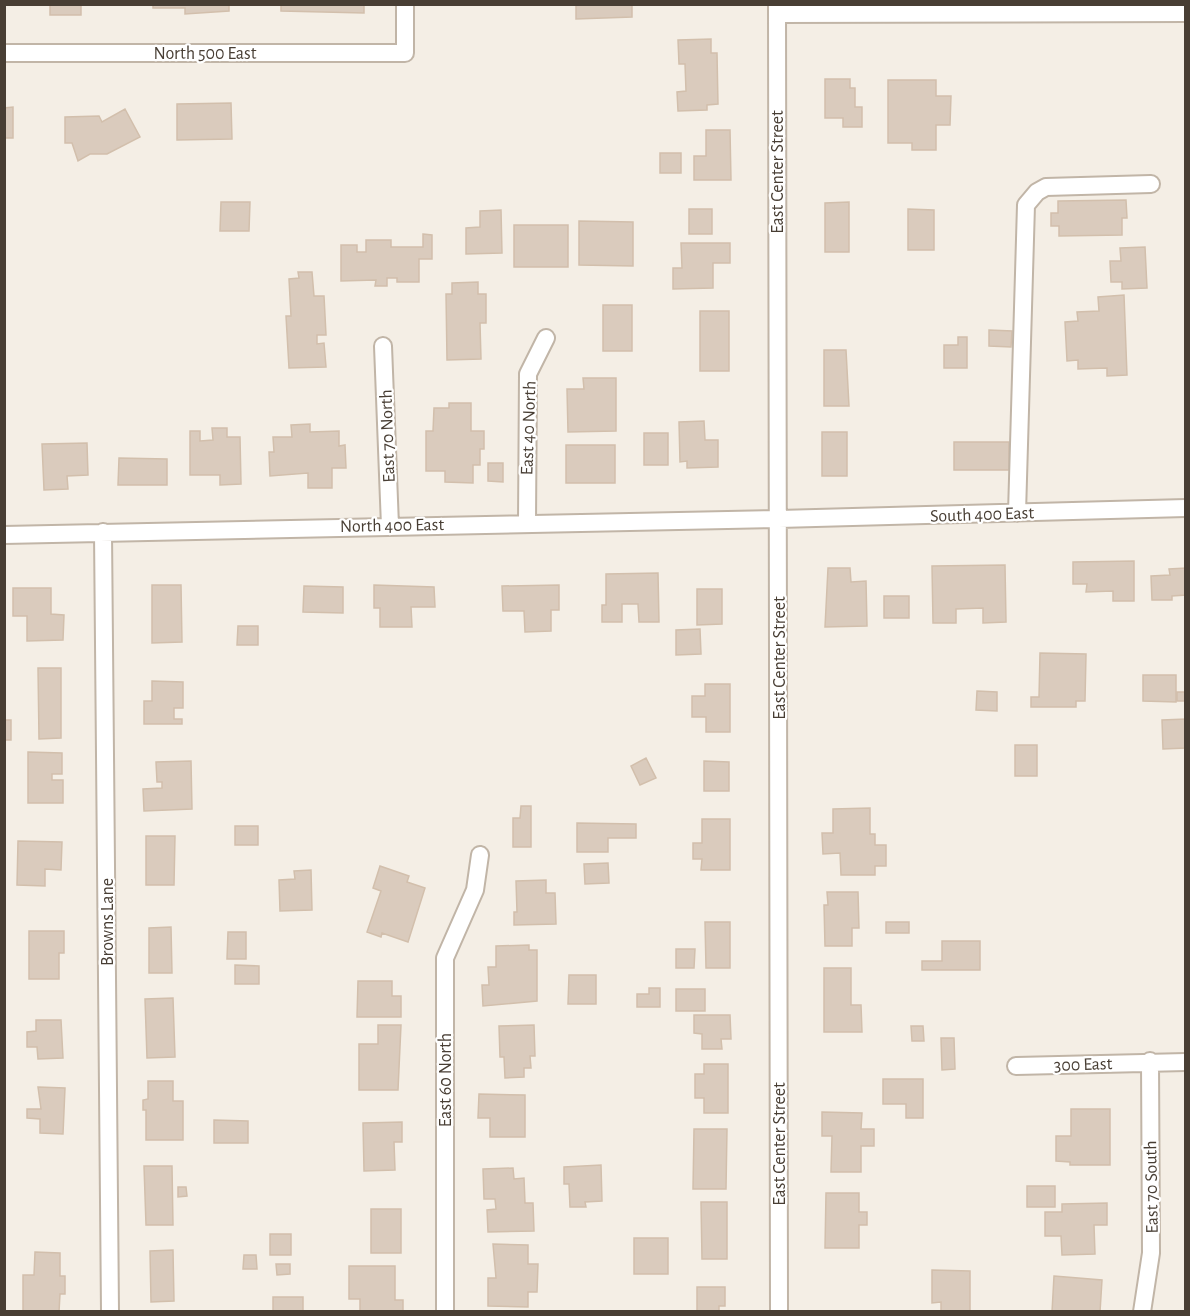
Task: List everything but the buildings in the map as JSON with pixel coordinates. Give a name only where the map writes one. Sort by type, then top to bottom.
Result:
[{"type":"street","name":"North 500 East","points":[[4,53],[405,53],[405,4]]},
{"type":"street","points":[[777,9],[1185,13]]},
{"type":"street","name":"East Center Street","points":[[777,9],[779,1311]]},
{"type":"street","points":[[1017,513],[1026,205],[1038,192],[1046,188],[1151,184]]},
{"type":"street","name":"East 40 North","points":[[527,523],[528,374],[546,338]]},
{"type":"street","name":"East 70 North","points":[[383,346],[390,526]]},
{"type":"street","name":"South 400 East","points":[[779,519],[1185,508]]},
{"type":"street","name":"North 400 East","points":[[4,535],[779,519]]},
{"type":"street","name":"Browns Lane","points":[[103,532],[110,1311]]},
{"type":"street","name":"East 60 North","points":[[445,1311],[445,958],[474,890],[480,855]]},
{"type":"street","name":"300 East","points":[[1016,1066],[1150,1061],[1185,1062]]},
{"type":"street","name":"East 70 South","points":[[1142,1311],[1151,1253],[1150,1061]]}]
